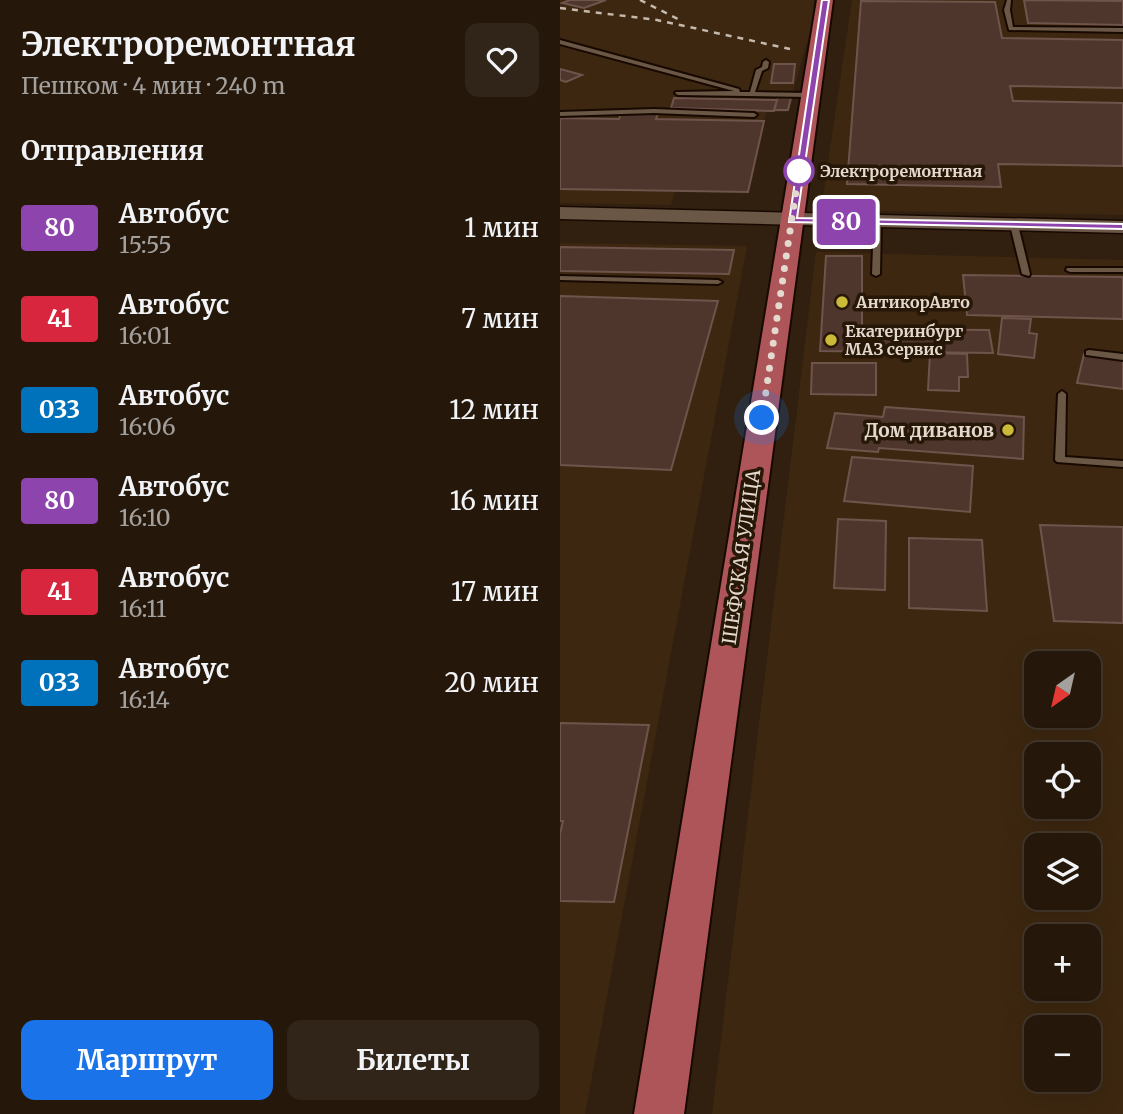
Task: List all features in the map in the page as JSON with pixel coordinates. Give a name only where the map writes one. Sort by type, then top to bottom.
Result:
[{"type":"main road","name":"ШЕФСКАЯ УЛИЦА","points":[[659,1114],[825,0]]},
{"type":"main road","points":[[560,213],[1123,227]]},
{"type":"lane","points":[[1009,0],[1007,10],[1011,29],[1123,30]]},
{"type":"lane","points":[[560,42],[737,90],[737,94]]},
{"type":"lane","points":[[752,94],[759,70],[765,68],[766,62]]},
{"type":"lane","points":[[678,93],[809,96]]},
{"type":"lane","points":[[560,114],[654,111],[754,116]]},
{"type":"lane","points":[[876,274],[877,222]]},
{"type":"lane","points":[[1014,225],[1026,274]]},
{"type":"lane","points":[[1070,270],[1123,270]]},
{"type":"lane","points":[[560,278],[718,282]]},
{"type":"lane","points":[[1089,353],[1123,357]]},
{"type":"lane","points":[[1062,394],[1060,460],[1123,464]]},
{"type":"shaded area","points":[[560,0],[814,0],[813,22],[787,112],[766,112],[764,121],[675,191],[671,205],[560,203]]},
{"type":"shaded area","points":[[852,0],[1123,0],[1123,215],[821,210]]},
{"type":"shaded area","points":[[560,243],[747,246],[585,1114],[560,1114]]},
{"type":"shaded area","points":[[816,252],[1123,260],[1123,1114],[712,1114]]},
{"type":"building","points":[[570,0],[606,0],[584,8],[562,3]]},
{"type":"building","points":[[1024,0],[1123,1],[1123,25],[1028,23]]},
{"type":"building","points":[[861,1],[995,2],[1002,38],[1123,40],[1123,88],[1010,86],[1013,101],[1123,103],[1123,166],[998,164],[1001,187],[847,184]]},
{"type":"building","points":[[774,64],[795,64],[793,83],[771,83]]},
{"type":"building","points":[[560,69],[582,75],[566,82],[560,80]]},
{"type":"building","points":[[778,97],[791,98],[788,110],[774,110]]},
{"type":"building","points":[[674,98],[777,100],[774,111],[671,108]]},
{"type":"building","points":[[621,113],[658,114],[656,119],[764,121],[748,192],[560,189],[560,118],[619,119]]},
{"type":"building","points":[[560,247],[734,250],[729,274],[560,271]]},
{"type":"building","points":[[826,256],[862,256],[862,329],[989,330],[993,353],[820,351]]},
{"type":"building","points":[[963,275],[1123,277],[1123,319],[967,315]]},
{"type":"building","points":[[560,296],[718,301],[671,470],[560,465]]},
{"type":"building","points":[[1002,318],[1031,319],[1029,333],[1037,334],[1034,358],[998,354]]},
{"type":"building","points":[[930,353],[967,354],[968,377],[959,377],[959,391],[928,390]]},
{"type":"building","points":[[1084,354],[1123,359],[1123,389],[1077,383]]},
{"type":"building","points":[[812,363],[876,363],[876,395],[811,394]]},
{"type":"building","points":[[885,407],[1024,417],[1023,459],[879,448],[878,452],[827,448],[835,413],[883,417]]},
{"type":"building","points":[[852,457],[973,466],[970,512],[844,501]]},
{"type":"building","points":[[838,519],[886,521],[885,590],[834,588]]},
{"type":"building","points":[[1040,525],[1123,527],[1123,623],[1054,621]]},
{"type":"building","points":[[909,538],[982,540],[987,611],[909,608]]},
{"type":"building","points":[[560,723],[649,725],[614,902],[560,901],[560,834],[563,821],[560,821]]},
{"type":"railway","points":[[640,0],[678,19]]},
{"type":"railway","points":[[560,8],[657,20],[790,49]]},
{"type":"bus line","name":"80","points":[[825,0],[792,220],[1123,227]]},
{"type":"place","name":"Электроремонтная","points":[[799,171]]},
{"type":"place","name":"АнтикорАвто","points":[[842,302]]},
{"type":"place","name":"Екатеринбург МАЗ сервис","points":[[831,340]]},
{"type":"place","name":"Дом диванов","points":[[1008,430]]},
{"type":"route","points":[[762,418],[799,171]]}]
